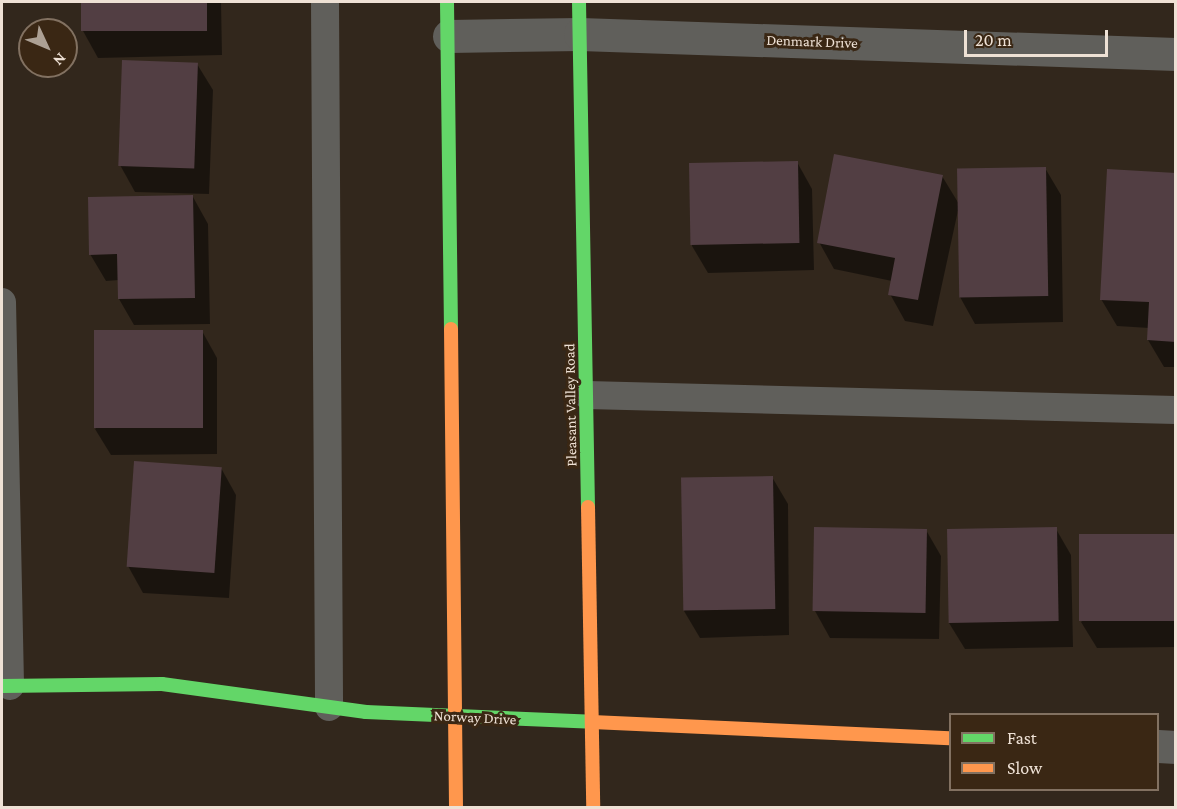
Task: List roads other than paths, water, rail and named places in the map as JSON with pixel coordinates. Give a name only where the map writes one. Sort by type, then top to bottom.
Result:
[{"type":"main road","points":[[447,2],[456,807]]},
{"type":"main road","name":"Pleasant Valley Road","points":[[579,2],[594,724],[593,807]]},
{"type":"main road","name":"Norway Drive","points":[[6,686],[162,684],[329,707],[454,718],[949,738]]},
{"type":"street","name":"Denmark Drive","points":[[449,36],[580,34],[1176,54]]},
{"type":"street","points":[[1159,746],[1176,747]]},
{"type":"lane","points":[[325,2],[329,707]]},
{"type":"lane","points":[[2,302],[6,686]]},
{"type":"lane","points":[[587,395],[1176,410]]}]
